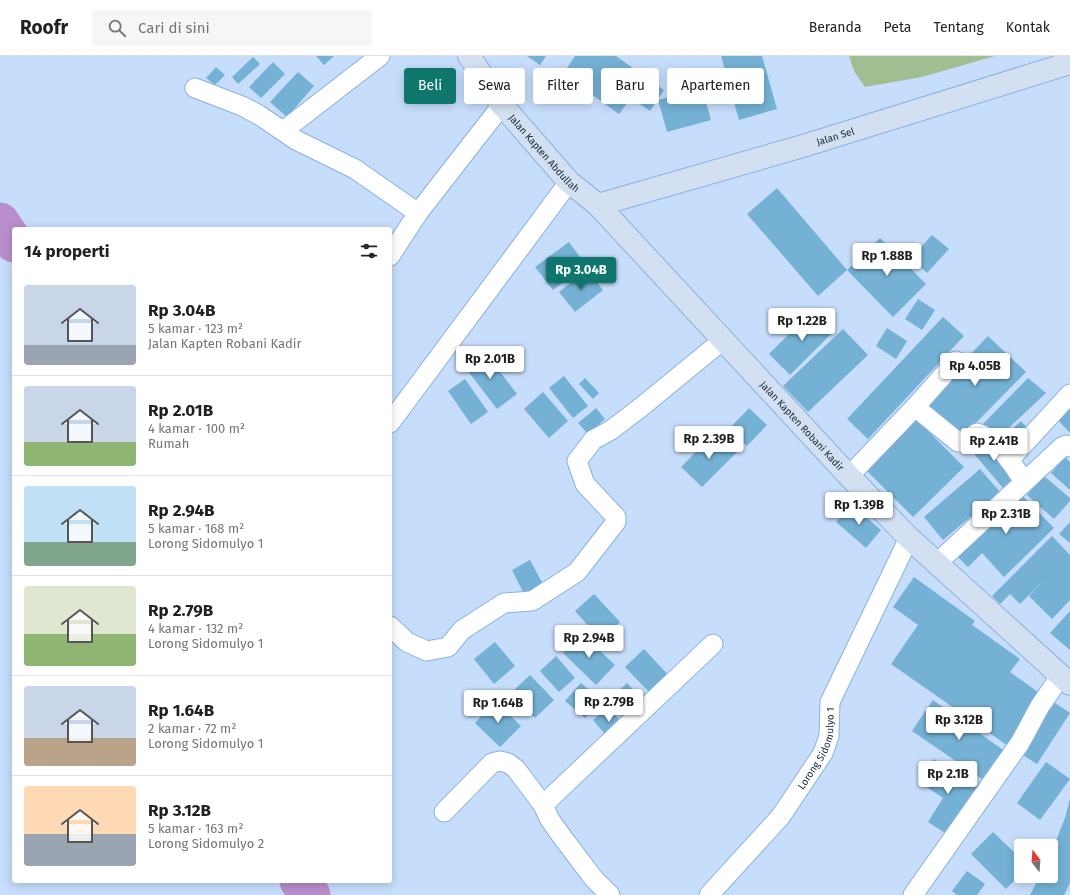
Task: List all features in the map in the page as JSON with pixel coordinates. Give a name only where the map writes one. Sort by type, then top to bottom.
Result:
[{"type":"main road","name":"Jalan Kapten Abdullah","points":[[469,56],[502,106],[569,182],[598,205]]},
{"type":"main road","name":"Jalan Sel","points":[[598,205],[803,146],[1070,63]]},
{"type":"main road","name":"Jalan Kapten Robani Kadir","points":[[598,205],[849,476],[909,538],[1065,680]]},
{"type":"street","points":[[283,131],[380,56]]},
{"type":"street","points":[[194,88],[242,106],[296,140],[355,169],[418,213]]},
{"type":"street","points":[[392,253],[418,213],[502,106]]},
{"type":"street","points":[[392,420],[569,182]]},
{"type":"street","points":[[392,628],[407,642],[427,651],[448,647],[462,630],[504,603],[532,601],[578,572],[616,522],[616,517],[585,484],[578,461],[593,440],[611,430],[640,408],[723,340]]},
{"type":"street","points":[[849,476],[915,407],[956,361]]},
{"type":"street","points":[[1009,460],[1070,394]]},
{"type":"street","points":[[915,407],[958,442],[966,441],[977,433],[983,434],[1009,460],[1024,482]]},
{"type":"street","points":[[936,564],[1024,482],[1065,448],[1038,428]]},
{"type":"street","name":"Lorong Sidomulyo 1","points":[[709,895],[781,816],[823,753],[829,736],[830,702],[909,538]]},
{"type":"street","points":[[543,805],[713,644]]},
{"type":"street","points":[[913,895],[1020,743],[1040,706],[1065,680]]},
{"type":"street","points":[[444,812],[492,763],[500,761],[508,763],[516,769],[543,805],[550,820],[594,879],[610,895]]},
{"type":"green space","points":[[849,56],[995,56],[922,77],[865,87],[854,71]]},
{"type":"building","points":[[316,56],[334,56],[324,65]]},
{"type":"building","points":[[527,56],[546,56],[540,65]]},
{"type":"building","points":[[575,56],[616,56],[633,68],[601,68],[601,101],[593,95],[593,68],[567,68]]},
{"type":"building","points":[[721,56],[762,56],[777,109],[739,120],[734,104],[764,104],[764,68],[724,68]]},
{"type":"building","points":[[253,57],[260,64],[238,84],[232,77]]},
{"type":"building","points":[[273,62],[285,74],[261,98],[249,87]]},
{"type":"building","points":[[216,67],[225,75],[215,85],[206,78]]},
{"type":"building","points":[[298,72],[314,86],[287,117],[270,102]]},
{"type":"building","points":[[659,86],[664,90],[659,98]]},
{"type":"building","points":[[667,98],[667,104],[706,104],[711,120],[667,132],[659,100]]},
{"type":"building","points":[[605,104],[626,104],[619,114]]},
{"type":"building","points":[[640,104],[655,104],[650,111]]},
{"type":"building","points":[[777,188],[847,270],[818,296],[747,214]]},
{"type":"building","points":[[932,235],[949,249],[927,273],[911,258]]},
{"type":"building","points":[[880,238],[926,284],[893,317],[847,270]]},
{"type":"building","points":[[569,242],[586,265],[553,290],[535,267]]},
{"type":"building","points":[[587,270],[603,290],[575,312],[559,292]]},
{"type":"building","points":[[918,299],[935,310],[922,330],[905,319]]},
{"type":"building","points":[[813,310],[834,331],[790,375],[769,354]]},
{"type":"building","points":[[943,317],[964,336],[868,439],[847,419]]},
{"type":"building","points":[[887,328],[907,341],[896,359],[876,346]]},
{"type":"building","points":[[843,329],[868,355],[808,412],[783,386]]},
{"type":"building","points":[[988,336],[1026,372],[960,439],[924,403]]},
{"type":"building","points":[[484,351],[517,394],[497,409],[464,366]]},
{"type":"building","points":[[564,376],[588,406],[573,418],[549,388]]},
{"type":"building","points":[[585,378],[599,393],[593,399],[579,384]]},
{"type":"building","points":[[1028,378],[1046,393],[997,439],[983,424]]},
{"type":"building","points":[[465,379],[488,412],[471,424],[448,391]]},
{"type":"building","points":[[543,392],[568,421],[549,438],[524,409]]},
{"type":"building","points":[[1070,398],[1070,433],[1053,415]]},
{"type":"building","points":[[596,408],[605,419],[588,434],[578,423]]},
{"type":"building","points":[[749,408],[767,425],[747,446],[729,429]]},
{"type":"building","points":[[914,417],[964,467],[913,517],[863,467]]},
{"type":"building","points":[[1021,421],[1032,433],[1011,453],[999,441]]},
{"type":"building","points":[[716,432],[737,452],[702,487],[681,467]]},
{"type":"building","points":[[984,437],[1017,475],[1003,488],[970,449]]},
{"type":"building","points":[[1065,457],[1070,462],[1070,490],[1051,473]]},
{"type":"building","points":[[980,469],[1000,492],[943,540],[924,517]]},
{"type":"building","points":[[1044,476],[1070,498],[1070,501],[1054,519],[1027,495]]},
{"type":"building","points":[[1017,490],[1054,528],[1004,577],[982,553],[968,567],[953,552]]},
{"type":"building","points":[[852,505],[881,530],[866,548],[836,522]]},
{"type":"building","points":[[1070,522],[1070,543],[1059,534]]},
{"type":"building","points":[[1052,536],[1070,555],[1070,600],[1052,619],[1029,596],[1044,580],[1020,604],[1010,594],[1000,604],[992,596]]},
{"type":"building","points":[[530,560],[544,586],[525,596],[512,570]]},
{"type":"building","points":[[914,577],[975,621],[972,625],[1020,659],[1010,672],[1038,692],[1011,748],[891,664],[918,625],[893,607]]},
{"type":"building","points":[[594,594],[620,622],[601,640],[575,611]]},
{"type":"building","points":[[1070,611],[1070,650],[1050,633]]},
{"type":"building","points":[[582,634],[615,665],[596,685],[563,653]]},
{"type":"building","points":[[495,642],[515,666],[494,684],[474,659]]},
{"type":"building","points":[[644,649],[671,678],[652,695],[625,667]]},
{"type":"building","points":[[556,656],[575,678],[559,692],[540,671]]},
{"type":"building","points":[[530,675],[554,700],[535,718],[511,693]]},
{"type":"building","points":[[581,683],[601,700],[585,718],[565,701]]},
{"type":"building","points":[[627,683],[647,704],[630,720],[610,699]]},
{"type":"building","points":[[933,700],[1006,752],[985,781],[912,731]]},
{"type":"building","points":[[495,701],[521,726],[500,747],[475,723]]},
{"type":"building","points":[[1052,701],[1070,713],[1037,764],[1018,752]]},
{"type":"building","points":[[608,707],[625,726],[610,740],[593,720]]},
{"type":"building","points":[[934,759],[979,788],[948,835],[928,822],[943,798],[919,782]]},
{"type":"building","points":[[1046,762],[1070,779],[1040,820],[1017,803]]},
{"type":"building","points":[[1070,799],[1070,883],[1064,895],[1030,895],[1036,883],[1058,883],[1058,839],[1057,839],[1065,818]]},
{"type":"building","points":[[993,832],[1014,852],[1014,881],[1006,889],[971,854]]},
{"type":"building","points":[[967,871],[985,884],[977,895],[957,895],[952,891]]},
{"type":"waterway","points":[[0,222],[12,240]]},
{"type":"waterway","points":[[301,883],[311,895]]}]
